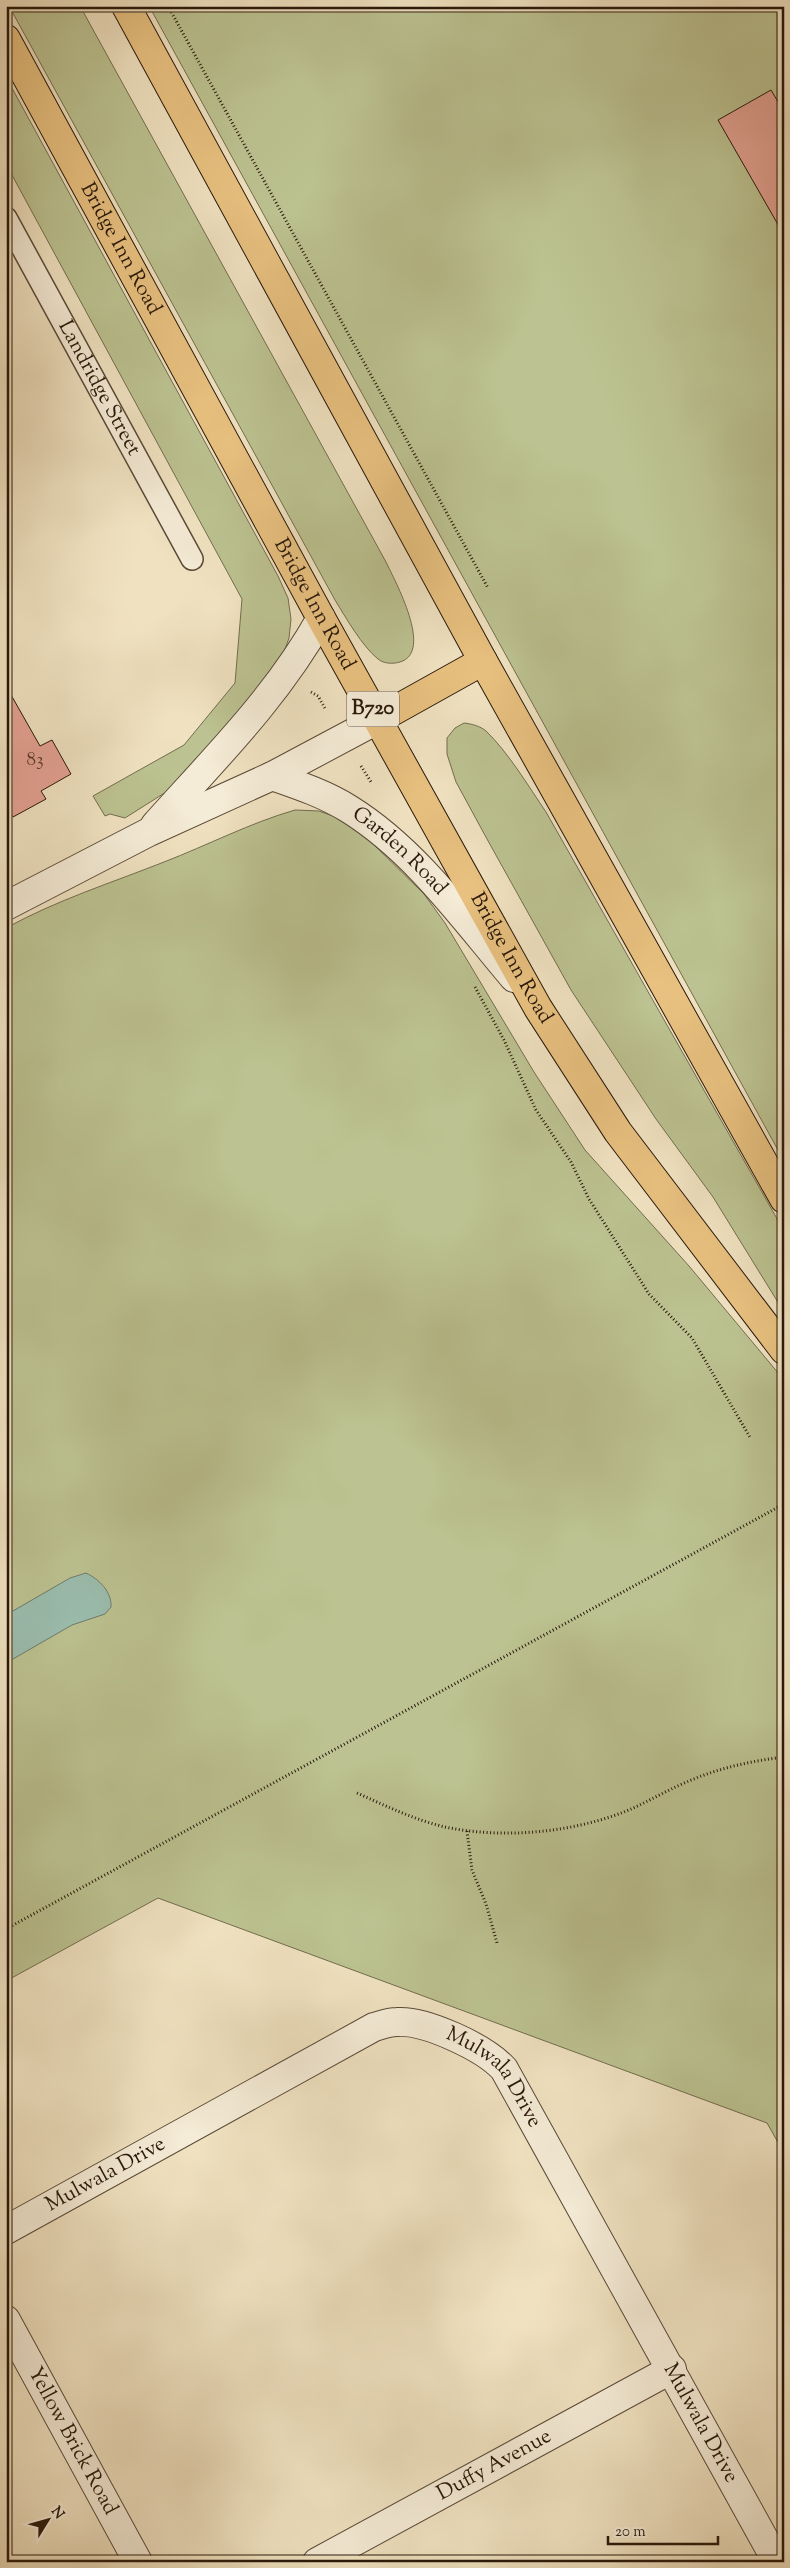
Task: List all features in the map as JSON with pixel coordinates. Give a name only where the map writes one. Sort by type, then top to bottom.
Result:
[{"type":"main road","points":[[126,6],[483,661],[784,1199]]},
{"type":"main road","name":"Bridge Inn Road","points":[[6,39],[321,618],[379,719],[538,1008],[618,1132],[784,1350]]},
{"type":"main road","points":[[379,719],[483,661]]},
{"type":"street","points":[[149,832],[273,693],[301,655],[321,618]]},
{"type":"street","points":[[6,906],[149,832],[272,776],[379,719]]},
{"type":"street","name":"Garden Road","points":[[272,776],[318,792],[349,809],[381,833],[450,902],[538,1008]]},
{"type":"street","name":"Mulwala Drive","points":[[6,2230],[374,2027],[397,2022],[423,2026],[477,2047],[494,2058],[504,2069],[672,2369],[777,2562]]},
{"type":"street","name":"Yellow Brick Road","points":[[6,2320],[138,2562]]},
{"type":"street","name":"Duffy Avenue","points":[[317,2562],[672,2369]]},
{"type":"lane","name":"Landridge Street","points":[[6,218],[192,559]]},
{"type":"path","points":[[168,6],[488,588]]},
{"type":"path","points":[[472,979],[504,1040],[536,1110],[571,1162],[589,1199],[649,1294],[692,1338],[751,1439]]},
{"type":"path","points":[[6,1929],[784,1504]]},
{"type":"path","points":[[358,1793],[410,1816],[444,1826],[467,1830],[518,1832],[592,1823],[626,1811],[689,1781],[724,1768],[784,1757]]},
{"type":"path","points":[[467,1830],[472,1870],[486,1904],[497,1943]]},
{"type":"green space","points":[[9,6],[80,6],[391,571],[409,615],[413,631],[413,645],[410,656],[400,662],[392,663],[383,662],[378,659],[366,647],[335,600]]},
{"type":"green space","points":[[149,6],[784,6],[784,1161]]},
{"type":"green space","points":[[6,77],[278,576],[288,598],[291,619],[289,638],[283,655],[266,679],[174,787],[125,818],[110,814],[105,816],[93,796],[184,745],[235,683],[242,599],[6,164]]},
{"type":"green space","points":[[464,723],[481,728],[494,739],[518,770],[546,812],[784,1231],[784,1312],[713,1197],[656,1119],[571,990],[456,782],[447,754],[447,738],[455,728]]},
{"type":"green space","points":[[295,810],[319,811],[341,819],[364,835],[424,894],[445,923],[534,1072],[585,1150],[689,1266],[784,1380],[784,2153],[767,2123],[158,1898],[6,1981],[6,928],[64,900],[262,821]]},
{"type":"shaded area","points":[[86,1573],[100,1582],[107,1591],[111,1607],[105,1614],[72,1625],[6,1663],[6,1615],[70,1578]]},
{"type":"building","points":[[771,90],[784,112],[784,235],[718,120]]},
{"type":"building","points":[[6,686],[40,746],[52,740],[71,774],[41,791],[46,799],[13,817],[6,805]]}]
